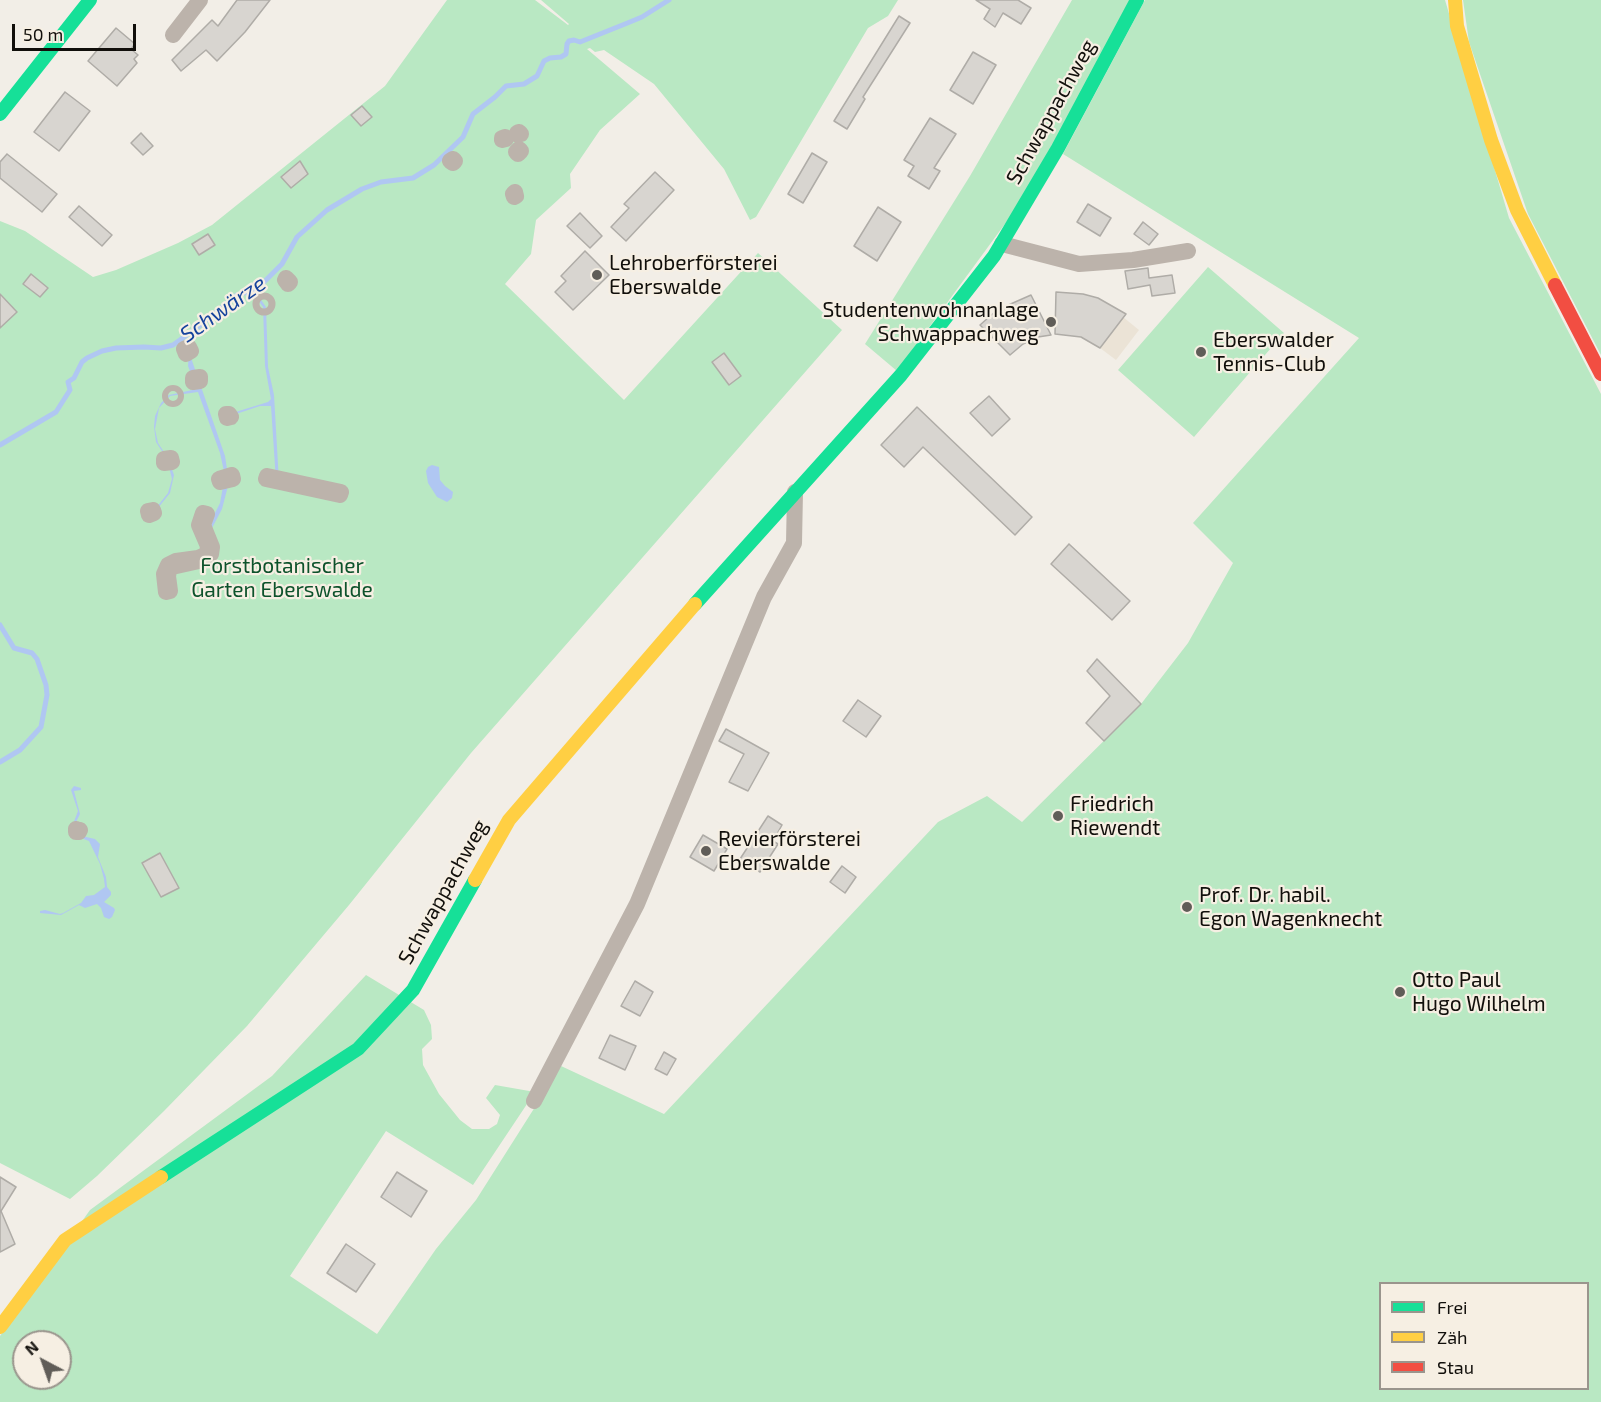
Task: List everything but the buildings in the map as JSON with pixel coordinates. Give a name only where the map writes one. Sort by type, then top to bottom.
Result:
[{"type":"street","points":[[0,114],[90,0]]},
{"type":"street","points":[[173,34],[200,0]]},
{"type":"street","name":"Schwappachweg","points":[[0,1327],[65,1240],[358,1049],[413,990],[509,820],[661,642],[901,375],[949,316],[1002,244],[1058,148],[1137,0]]},
{"type":"street","points":[[1455,0],[1457,26],[1468,68],[1517,210],[1601,374]]},
{"type":"street","points":[[1002,244],[1079,264],[1133,260],[1188,251]]},
{"type":"street","points":[[534,1101],[637,903],[764,597],[794,543],[795,492]]},
{"type":"street","points":[[203,513],[207,514],[203,525],[212,549],[210,556],[208,559],[171,568],[168,576],[170,591],[166,592],[164,574],[168,565],[207,554],[208,546],[200,525],[203,513]]},
{"type":"shaded area","points":[[1123,317],[1139,330],[1116,360],[1100,348]]},
{"type":"green space","name":"Forstbotanischer Garten Eberswalde","points":[[447,0],[535,0],[568,25],[541,0],[898,0],[888,16],[868,28],[756,217],[750,220],[724,169],[654,84],[604,50],[595,52],[590,48],[587,49],[640,94],[600,130],[570,174],[571,188],[536,220],[531,254],[505,284],[624,400],[758,253],[842,330],[471,753],[349,905],[247,1026],[164,1111],[70,1199],[0,1163],[0,221],[25,231],[93,277],[116,270],[178,243],[212,225],[385,86]]},
{"type":"green space","points":[[1072,0],[1131,0],[1021,202],[897,371],[865,344],[970,176]]},
{"type":"green space","points":[[1145,0],[1445,0],[1509,218],[1601,394],[1601,1402],[0,1402],[0,1336],[90,1210],[272,1076],[366,975],[424,1010],[431,1025],[432,1039],[422,1049],[423,1065],[439,1094],[460,1120],[472,1129],[489,1129],[497,1124],[500,1115],[486,1098],[495,1085],[535,1092],[473,1185],[386,1131],[290,1276],[377,1334],[436,1249],[476,1200],[561,1066],[664,1114],[938,822],[987,796],[1022,822],[1141,704],[1188,643],[1233,563],[1193,523],[1359,338],[1063,154]]},
{"type":"green space","points":[[1463,0],[1601,0],[1601,355],[1528,214],[1469,42]]},
{"type":"green space","name":"Eberswalder Tennis-Club","points":[[1208,267],[1284,333],[1194,437],[1118,370]]},
{"type":"water","points":[[255,291],[266,307],[268,367],[274,395],[279,482],[276,481],[271,406],[260,406],[230,416],[229,414],[268,402],[271,399],[265,366],[263,307],[252,292]]},
{"type":"water","points":[[189,352],[225,456],[229,482],[222,509],[212,528],[211,521],[220,503],[225,476],[220,453],[198,392],[170,396],[159,408],[155,429],[158,443],[168,458],[174,475],[170,493],[156,508],[168,493],[172,479],[167,459],[156,442],[154,427],[155,416],[161,403],[169,395],[197,389],[188,366]]},
{"type":"water","points":[[432,465],[439,467],[440,480],[453,492],[452,498],[447,502],[437,497],[428,483],[426,471]]},
{"type":"water","points":[[74,786],[81,788],[81,790],[74,791],[80,814],[75,824],[82,836],[95,839],[100,844],[98,857],[106,877],[107,887],[111,892],[104,902],[115,910],[109,919],[104,917],[97,904],[85,908],[79,905],[61,915],[40,913],[45,910],[63,913],[81,903],[86,896],[94,895],[105,887],[100,864],[89,841],[81,838],[73,824],[78,811],[71,790]]},
{"type":"waterway","name":"Schwärze","points":[[0,445],[56,412],[70,390],[68,382],[74,378],[82,362],[87,358],[116,348],[161,348],[173,345],[237,295],[257,289],[282,264],[297,237],[327,210],[362,189],[381,182],[413,178],[434,165],[463,137],[473,114],[506,86],[524,84],[537,76],[544,61],[566,54],[569,41],[580,42],[625,24],[642,17],[669,0]]},
{"type":"waterway","name":"Schwärze","points":[[0,625],[14,648],[32,653],[37,659],[47,695],[41,727],[20,750],[0,762]]},
{"type":"traffic: fast","points":[[0,114],[90,0]]},
{"type":"traffic: fast","points":[[695,604],[901,375],[994,256],[1058,148],[1137,0]]},
{"type":"traffic: fast","points":[[161,1177],[358,1049],[413,990],[475,880]]},
{"type":"traffic: slow","points":[[1455,0],[1457,26],[1491,140],[1517,210],[1555,285]]},
{"type":"traffic: slow","points":[[475,880],[509,820],[695,604]]},
{"type":"traffic: slow","points":[[0,1327],[65,1240],[161,1177]]},
{"type":"traffic: jam","points":[[1555,285],[1601,374]]},
{"type":"place","name":"Lehroberförsterei Eberswalde","points":[[597,275]]},
{"type":"place","name":"Studentenwohnanlage Schwappachweg","points":[[1051,322]]},
{"type":"place","name":"Eberswalder Tennis-Club","points":[[1201,352]]},
{"type":"place","name":"Friedrich Riewendt","points":[[1058,816]]},
{"type":"place","name":"Revierförsterei Eberswalde","points":[[706,851]]},
{"type":"place","name":"Prof. Dr. habil. Egon Wagenknecht","points":[[1187,907]]},
{"type":"place","name":"Otto Paul Hugo Wilhelm","points":[[1400,992]]}]
